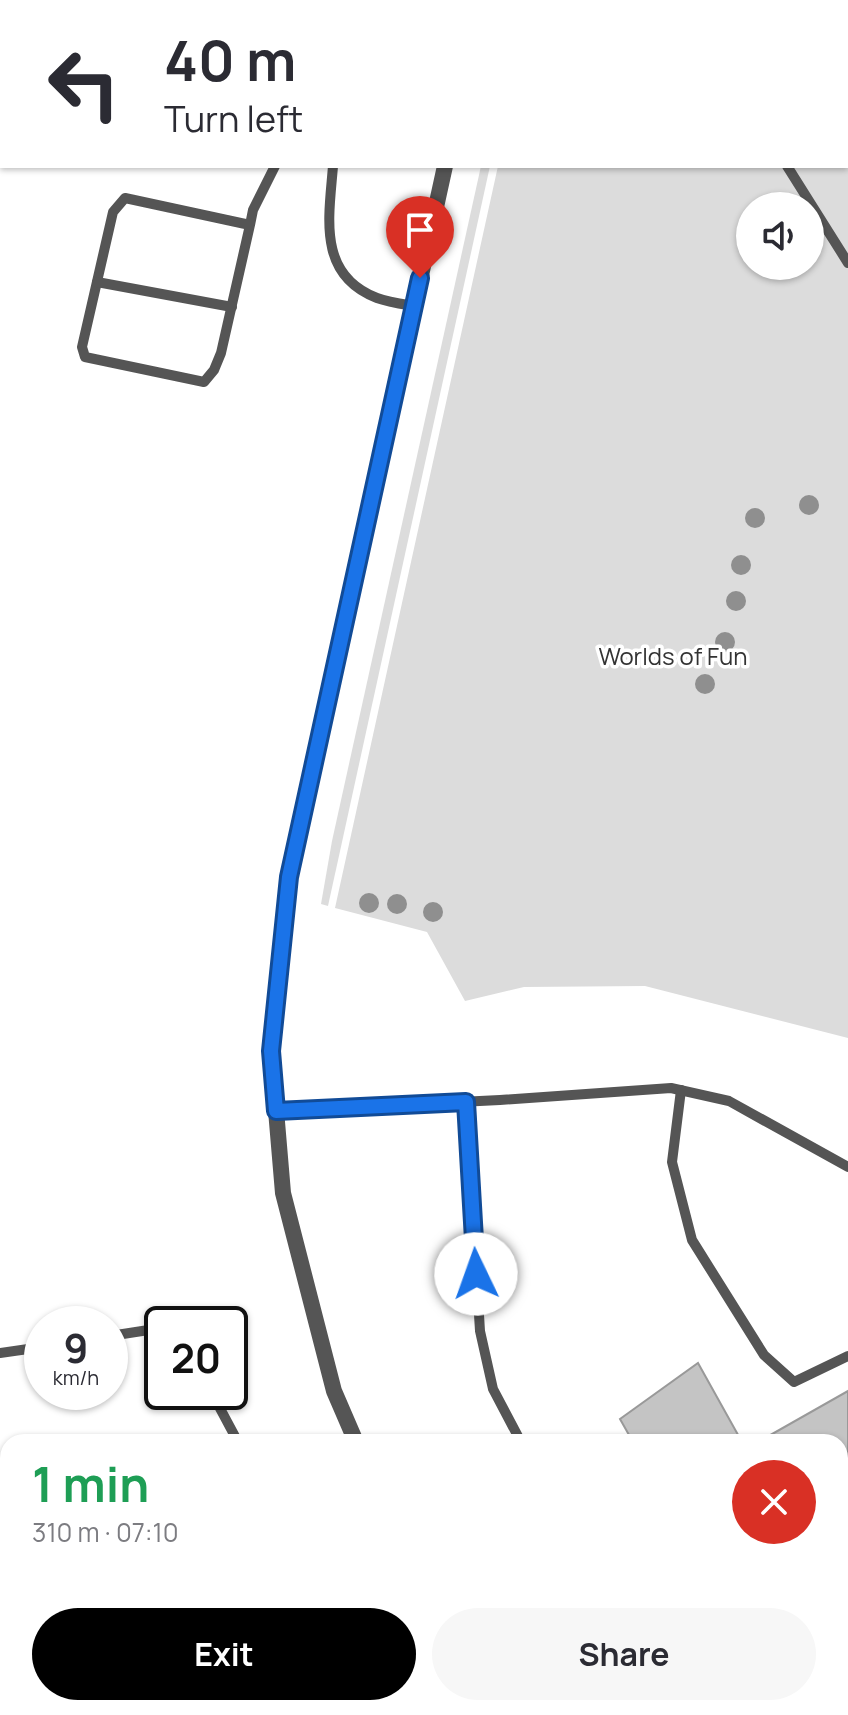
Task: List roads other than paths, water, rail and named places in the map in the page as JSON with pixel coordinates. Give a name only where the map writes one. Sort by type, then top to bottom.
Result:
[{"type":"street","points":[[353,1434],[334,1391],[283,1193],[271,1051],[289,877],[445,168]]},
{"type":"lane","points":[[250,225],[125,198],[113,212],[82,347],[85,357],[204,382],[214,370],[221,353],[232,307],[250,225],[253,210],[274,168]]},
{"type":"lane","points":[[333,168],[330,233],[337,268],[352,284],[376,298],[414,306]]},
{"type":"lane","points":[[788,168],[848,263]]},
{"type":"lane","points":[[97,282],[232,307]]},
{"type":"lane","points":[[276,1111],[671,1088],[729,1101],[848,1167]]},
{"type":"lane","points":[[681,1090],[672,1162],[692,1240],[764,1355],[794,1382],[848,1356]]},
{"type":"lane","points":[[466,1102],[480,1331],[493,1389],[517,1434]]},
{"type":"lane","points":[[0,1353],[24,1350]]},
{"type":"lane","points":[[221,1410],[234,1434]]},
{"type":"park label","name":"Worlds of Fun","points":[[673,655]]}]
